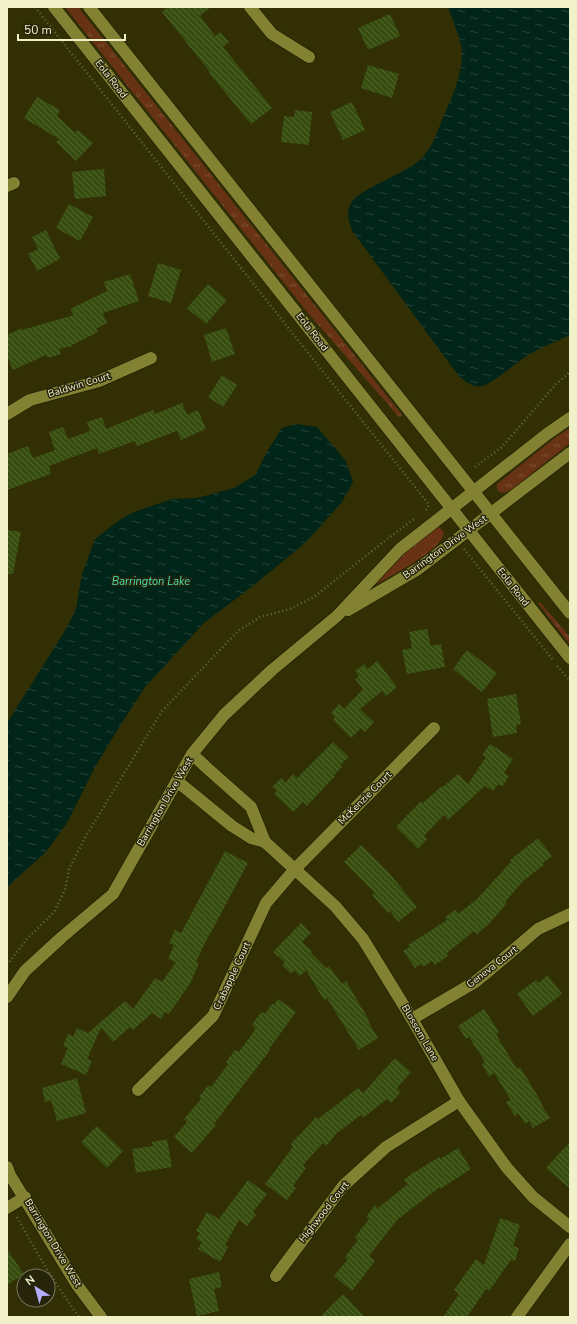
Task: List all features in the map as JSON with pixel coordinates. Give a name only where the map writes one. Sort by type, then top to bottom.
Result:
[{"type":"street","name":"Eola Road","points":[[54,7],[570,658]]},
{"type":"street","points":[[89,7],[570,614]]},
{"type":"street","points":[[250,7],[272,34],[310,57]]},
{"type":"street","name":"Baldwin Court","points":[[7,414],[30,400],[99,381],[151,358]]},
{"type":"street","name":"Barrington Drive West","points":[[7,997],[24,971],[113,894],[192,754],[224,715],[272,670],[337,616],[400,549],[547,434],[570,418]]},
{"type":"street","name":"Barrington Drive West","points":[[337,616],[418,569],[570,453]]},
{"type":"street","name":"McKenzie Court","points":[[295,868],[434,728]]},
{"type":"street","name":"Blossom Lane","points":[[192,754],[251,807],[265,842]]},
{"type":"street","name":"Blossom Lane","points":[[177,781],[232,826],[251,838],[265,842],[335,906],[363,940],[412,1019],[459,1101],[507,1168],[521,1186],[544,1207],[570,1227]]},
{"type":"street","name":"Crabapple Court","points":[[138,1090],[213,1016],[266,903],[295,868]]},
{"type":"street","name":"Geneva Court","points":[[412,1019],[475,982],[538,929],[570,914]]},
{"type":"street","name":"Highwood Court","points":[[276,1276],[342,1186],[386,1147],[459,1101]]},
{"type":"street","name":"Barrington Drive West","points":[[8,1173],[25,1196],[77,1285],[101,1317]]},
{"type":"street","points":[[7,1208],[25,1196]]},
{"type":"street","points":[[517,1317],[570,1244]]},
{"type":"path","points":[[35,7],[427,502],[429,505],[427,510],[422,514]]},
{"type":"path","points":[[475,467],[502,447],[557,384],[570,372]]},
{"type":"path","points":[[7,965],[27,939],[54,912],[65,890],[69,869],[86,836],[162,711],[238,631],[260,617],[290,609],[314,597],[416,518]]},
{"type":"path","points":[[463,548],[570,681]]},
{"type":"path","points":[[17,1217],[65,1298],[79,1317]]},
{"type":"green space","points":[[65,7],[78,7],[402,415],[399,417],[308,313]]},
{"type":"green space","points":[[570,428],[570,443],[511,490],[501,492],[497,490],[497,484],[556,437]]},
{"type":"green space","points":[[435,527],[439,527],[444,532],[435,547],[415,562],[375,585],[373,582],[402,551]]},
{"type":"green space","points":[[540,602],[570,637],[570,645],[538,603]]},
{"type":"water","points":[[448,7],[570,7],[570,335],[530,354],[491,382],[482,386],[469,384],[458,375],[353,232],[348,216],[350,205],[354,199],[372,187],[416,163],[423,157],[434,140],[455,88],[462,62],[462,48]]},
{"type":"water","name":"Barrington Lake","points":[[296,424],[317,427],[346,461],[353,482],[342,502],[305,543],[254,585],[204,623],[145,687],[95,767],[67,823],[45,853],[7,887],[7,723],[66,629],[76,609],[82,574],[95,539],[121,519],[134,512],[172,499],[197,498],[234,488],[255,475],[282,428]]},
{"type":"building","points":[[168,7],[211,7],[200,16],[215,36],[220,32],[229,42],[223,47],[272,108],[251,124],[162,12]]},
{"type":"building","points":[[390,14],[400,36],[368,50],[358,28]]},
{"type":"building","points":[[368,65],[399,74],[392,98],[361,88]]},
{"type":"building","points":[[37,97],[60,110],[57,116],[75,133],[78,130],[93,143],[76,161],[56,142],[59,139],[24,118]]},
{"type":"building","points":[[352,102],[365,130],[343,140],[330,112]]},
{"type":"building","points":[[295,110],[312,112],[309,145],[281,142],[284,116],[294,117]]},
{"type":"building","points":[[104,169],[106,196],[75,199],[72,172]]},
{"type":"building","points":[[69,204],[93,217],[80,241],[56,228]]},
{"type":"building","points":[[46,230],[60,259],[37,271],[28,254],[38,249],[32,237]]},
{"type":"building","points":[[158,263],[181,270],[171,303],[148,296]]},
{"type":"building","points":[[130,274],[139,301],[103,313],[107,323],[96,329],[98,332],[72,346],[59,349],[61,354],[47,358],[46,355],[13,370],[7,356],[7,335],[22,328],[22,330],[74,315],[70,309],[107,291],[104,282]]},
{"type":"building","points":[[208,284],[227,300],[206,324],[187,308]]},
{"type":"building","points":[[226,328],[235,354],[212,362],[204,335]]},
{"type":"building","points":[[222,375],[237,385],[223,407],[208,397]]},
{"type":"building","points":[[182,403],[187,415],[198,410],[206,429],[181,440],[177,431],[137,446],[135,441],[99,454],[97,448],[49,466],[51,474],[7,490],[7,454],[28,446],[33,458],[55,450],[49,432],[63,427],[68,439],[90,431],[87,422],[102,417],[106,429],[153,410],[155,414]]},
{"type":"building","points":[[7,530],[21,532],[13,574],[7,574]]},
{"type":"building","points":[[427,629],[431,646],[441,644],[445,667],[407,674],[402,650],[412,648],[409,632]]},
{"type":"building","points":[[467,650],[497,673],[482,692],[453,669]]},
{"type":"building","points":[[377,661],[397,687],[386,696],[382,691],[360,709],[374,722],[365,732],[361,728],[351,738],[333,720],[335,717],[331,713],[339,704],[344,709],[363,689],[355,679],[359,676],[355,671],[364,664],[368,669]]},
{"type":"building","points":[[516,694],[521,724],[516,725],[517,733],[493,737],[487,699]]},
{"type":"building","points":[[333,742],[349,757],[340,765],[342,767],[334,775],[335,776],[307,806],[303,802],[293,812],[274,794],[277,791],[272,787],[281,778],[285,783],[293,774],[297,778]]},
{"type":"building","points":[[490,744],[513,759],[504,773],[509,776],[502,787],[498,784],[493,791],[485,786],[448,820],[444,815],[424,836],[427,839],[418,849],[396,827],[421,801],[423,803],[458,774],[468,784],[486,757],[482,755]]},
{"type":"building","points":[[538,838],[552,856],[543,863],[544,865],[523,881],[489,924],[477,934],[474,931],[447,953],[448,956],[435,965],[432,961],[423,967],[421,964],[415,968],[403,951],[410,947],[408,945],[447,920],[445,917],[455,910],[458,914],[477,899],[511,862],[510,860]]},
{"type":"building","points":[[361,845],[390,874],[417,907],[398,922],[390,911],[388,913],[372,895],[375,893],[344,862]]},
{"type":"building","points":[[225,851],[248,863],[204,945],[196,962],[199,963],[191,982],[169,1014],[165,1012],[161,1019],[152,1013],[133,1030],[130,1027],[113,1042],[101,1028],[87,1059],[92,1061],[86,1075],[61,1064],[68,1048],[63,1046],[68,1034],[73,1037],[77,1028],[88,1033],[125,1001],[133,1009],[155,978],[162,982],[176,962],[168,959],[174,945],[169,943],[175,930],[181,933]]},
{"type":"building","points":[[301,923],[311,933],[302,942],[312,951],[311,953],[326,968],[329,966],[342,984],[346,981],[378,1038],[359,1050],[327,998],[324,1000],[306,970],[300,976],[294,970],[291,974],[282,965],[285,962],[273,952]]},
{"type":"building","points":[[548,975],[562,994],[533,1016],[517,994],[536,980],[538,983]]},
{"type":"building","points":[[278,999],[296,1012],[269,1049],[270,1050],[214,1124],[216,1125],[192,1153],[174,1137],[187,1122],[184,1119],[201,1099],[199,1097],[208,1085],[211,1087],[228,1064],[226,1062],[235,1050],[239,1052],[256,1028],[252,1025],[261,1012],[265,1014],[272,1004],[274,1005]]},
{"type":"building","points":[[484,1009],[499,1032],[496,1034],[500,1041],[517,1069],[520,1067],[550,1118],[533,1128],[529,1121],[525,1124],[518,1113],[515,1116],[506,1102],[511,1100],[494,1073],[489,1077],[482,1064],[485,1062],[469,1037],[466,1039],[458,1026]]},
{"type":"building","points":[[395,1058],[411,1072],[397,1088],[401,1092],[391,1103],[387,1099],[363,1118],[361,1115],[337,1133],[326,1146],[323,1143],[303,1165],[306,1168],[293,1186],[296,1188],[287,1200],[265,1184],[293,1147],[291,1144],[316,1117],[318,1119],[358,1088],[363,1093]]},
{"type":"building","points":[[77,1078],[86,1113],[57,1121],[51,1100],[45,1102],[42,1088]]},
{"type":"building","points":[[97,1126],[123,1151],[107,1168],[81,1142]]},
{"type":"building","points":[[167,1139],[172,1167],[136,1173],[132,1149],[153,1146],[152,1142]]},
{"type":"building","points":[[570,1142],[570,1189],[546,1168]]},
{"type":"building","points":[[458,1148],[471,1169],[440,1189],[440,1187],[398,1219],[369,1256],[375,1261],[352,1291],[334,1276],[348,1259],[345,1257],[358,1240],[355,1237],[369,1219],[366,1217],[375,1205],[378,1208],[408,1184],[404,1180],[415,1171],[439,1157],[440,1159]]},
{"type":"building","points":[[248,1180],[267,1194],[253,1212],[256,1215],[247,1226],[239,1220],[225,1245],[228,1247],[220,1262],[198,1249],[202,1242],[196,1239],[200,1233],[196,1231],[207,1212],[219,1219]]},
{"type":"building","points":[[500,1218],[520,1225],[513,1246],[519,1248],[515,1261],[511,1260],[489,1291],[486,1289],[467,1317],[443,1317],[459,1294],[454,1290],[476,1259],[484,1265]]},
{"type":"building","points":[[7,1249],[20,1268],[16,1268],[16,1279],[7,1285]]},
{"type":"building","points":[[219,1272],[222,1287],[214,1289],[219,1311],[197,1316],[189,1279]]},
{"type":"building","points":[[343,1294],[365,1317],[320,1317]]}]
